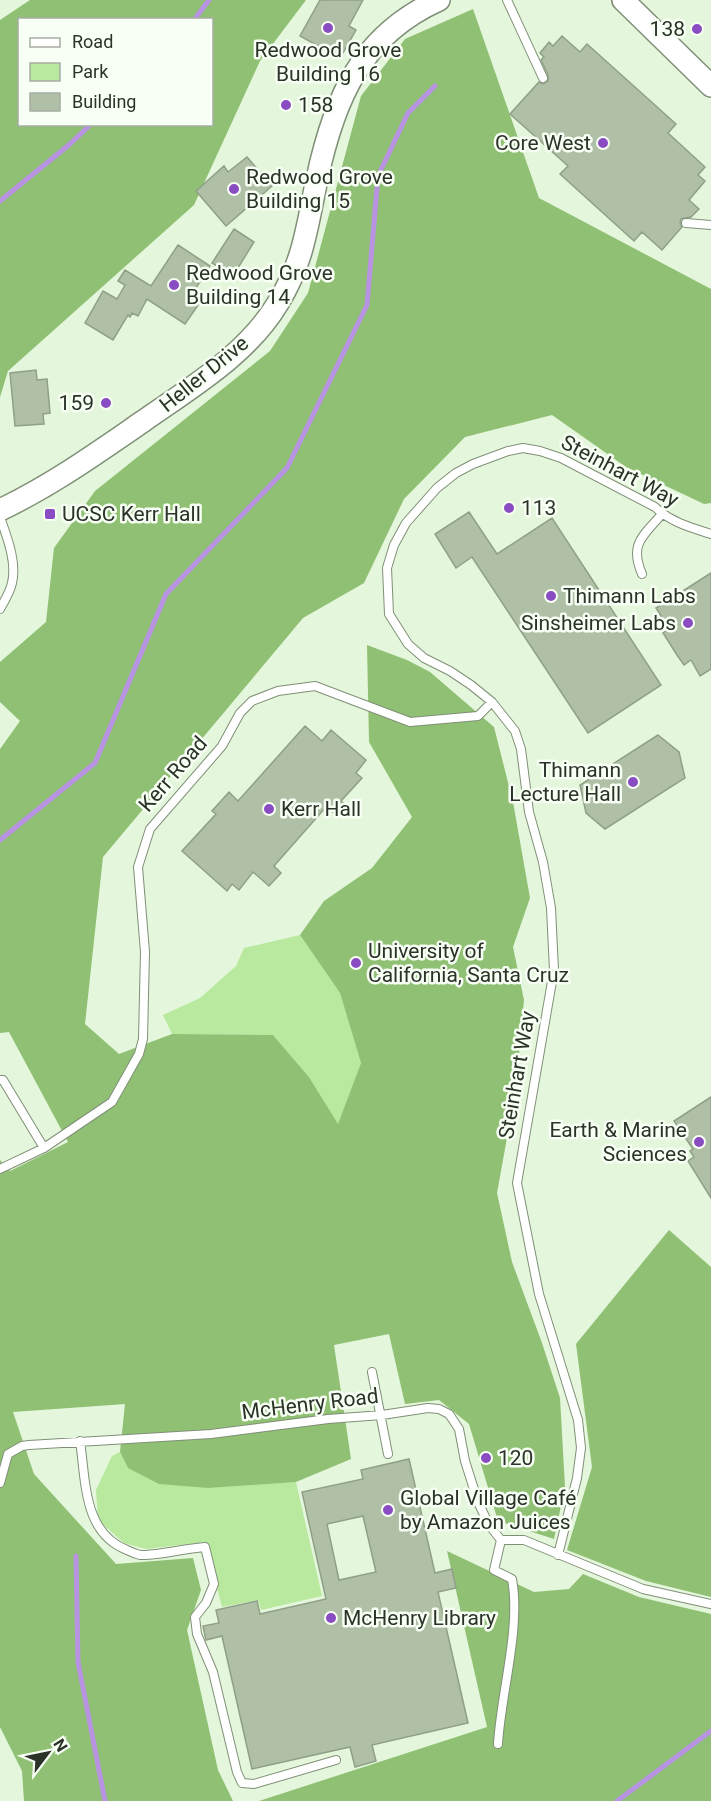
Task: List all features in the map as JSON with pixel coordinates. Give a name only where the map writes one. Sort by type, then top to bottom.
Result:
[{"type":"main road","name":"Heller Drive","points":[[0,510],[59,479],[182,394],[228,360],[263,324],[277,306],[293,278],[303,252],[327,137],[348,83],[366,54],[385,34],[408,17],[439,0]]},
{"type":"main road","points":[[628,6],[711,86]]},
{"type":"lane","points":[[507,0],[543,78]]},
{"type":"lane","points":[[615,0],[628,6]]},
{"type":"lane","points":[[686,223],[711,225]]},
{"type":"lane","name":"Steinhart Way","points":[[558,1555],[577,1478],[581,1448],[578,1419],[539,1294],[518,1183],[538,1054],[552,987],[554,935],[543,862],[530,812],[521,749],[515,731],[492,702],[450,671],[424,658],[408,644],[389,614],[387,568],[394,545],[406,523],[437,488],[456,473],[473,464],[494,455],[523,448],[561,458],[655,507],[662,514],[689,527],[711,534]]},
{"type":"lane","points":[[642,574],[636,560],[637,546],[662,514]]},
{"type":"lane","points":[[0,517],[8,538],[12,559],[12,583],[0,609]]},
{"type":"lane","name":"Kerr Road","points":[[0,1169],[44,1148],[112,1102],[139,1054],[143,1039],[145,952],[138,867],[150,829],[222,746],[240,713],[252,701],[278,692],[315,686],[410,722],[478,716],[492,702]]},
{"type":"lane","points":[[0,1080],[3,1080],[44,1148]]},
{"type":"lane","points":[[372,1372],[388,1454]]},
{"type":"lane","name":"McHenry Road","points":[[0,1483],[8,1454],[22,1446],[211,1434],[428,1408],[439,1409],[449,1414],[459,1430],[465,1461],[478,1502],[489,1525],[501,1540]]},
{"type":"lane","points":[[80,1441],[90,1512],[105,1536],[118,1546],[139,1555],[205,1547],[214,1584],[206,1604],[195,1617],[197,1634],[213,1672],[237,1772],[242,1783],[254,1784],[336,1760]]},
{"type":"lane","points":[[498,1744],[513,1622],[514,1591],[512,1579],[494,1570],[501,1540],[524,1540],[643,1589],[711,1604]]},
{"type":"green space","points":[[30,0],[306,0],[260,61],[194,205],[8,371],[0,397],[0,20]]},
{"type":"green space","points":[[473,9],[539,198],[711,289],[711,503],[704,504],[626,467],[552,415],[465,437],[404,499],[364,583],[303,618],[103,857],[85,1024],[119,1054],[172,1034],[273,1035],[309,1077],[338,1124],[361,1063],[340,993],[300,935],[324,901],[372,868],[412,817],[369,742],[367,645],[407,660],[430,672],[494,727],[513,802],[530,898],[513,947],[524,1000],[516,1088],[497,1193],[512,1262],[560,1398],[565,1487],[554,1539],[498,1521],[469,1424],[439,1400],[405,1404],[389,1334],[334,1345],[351,1459],[296,1482],[209,1488],[159,1484],[128,1468],[120,1452],[125,1404],[13,1412],[34,1474],[116,1564],[193,1558],[201,1590],[187,1630],[218,1770],[233,1801],[24,1801],[22,1771],[0,1727],[0,1160],[10,1171],[68,1142],[9,1032],[0,1033],[0,749],[20,721],[0,702],[0,662],[46,622],[54,548],[95,491],[270,351],[308,293],[361,96],[405,39]]},
{"type":"green space","points":[[300,935],[340,993],[361,1063],[338,1125],[309,1077],[273,1035],[172,1034],[163,1015],[200,998],[236,966],[244,948]]},
{"type":"green space","points":[[669,1230],[711,1267],[711,1597],[646,1581],[567,1550],[592,1467],[576,1344]]},
{"type":"green space","points":[[120,1452],[128,1468],[209,1488],[296,1482],[322,1596],[261,1610],[258,1600],[222,1607],[205,1542],[146,1549],[124,1543],[98,1520],[96,1490],[112,1456]]},
{"type":"green space","points":[[447,1551],[534,1592],[569,1589],[583,1574],[639,1597],[711,1614],[711,1801],[259,1801],[487,1727]]},
{"type":"building","name":"Redwood Grove Building 16","points":[[320,0],[363,0],[349,26],[356,30],[340,58],[300,36]]},
{"type":"building","name":"Core West","points":[[562,36],[580,52],[587,44],[676,124],[668,133],[705,167],[698,175],[705,181],[689,200],[699,209],[691,217],[681,219],[682,227],[662,250],[642,232],[634,241],[560,174],[568,166],[510,114],[539,82],[543,84],[548,81],[548,75],[541,60],[544,57],[540,53],[549,42],[553,46]]},
{"type":"building","name":"Redwood Grove Building 15","points":[[247,157],[272,186],[226,226],[196,191],[224,166],[228,172]]},
{"type":"building","points":[[234,229],[254,242],[233,276],[212,263]]},
{"type":"building","points":[[178,245],[210,266],[194,291],[196,292],[193,296],[201,301],[185,324],[147,299],[138,316],[132,313],[130,317],[128,315],[113,340],[85,323],[103,291],[117,299],[125,285],[118,281],[125,270],[151,286]]},
{"type":"building","points":[[36,370],[37,380],[47,379],[50,413],[43,414],[44,424],[15,426],[10,373]]},
{"type":"building","name":"Thimann Labs","points":[[469,512],[497,554],[552,518],[661,685],[588,733],[472,557],[456,568],[435,534]]},
{"type":"building","name":"Sinsheimer Labs","points":[[711,573],[711,669],[700,676],[691,660],[684,665],[677,655],[663,633],[669,629],[656,608]]},
{"type":"building","name":"Kerr Hall","points":[[305,726],[322,741],[331,730],[366,760],[356,773],[362,778],[341,801],[347,806],[338,816],[326,807],[274,866],[281,873],[269,886],[253,872],[239,890],[232,884],[227,891],[182,851],[216,814],[212,811],[229,792],[238,801]]},
{"type":"building","name":"Thimann Lecture Hall","points":[[658,735],[679,752],[685,778],[605,829],[586,813],[580,785]]},
{"type":"building","name":"Earth & Marine Sciences","points":[[711,1097],[711,1198],[688,1161],[694,1157],[690,1151],[693,1149],[674,1121]]},
{"type":"building","name":"McHenry Library","points":[[409,1459],[435,1573],[452,1569],[456,1588],[438,1592],[468,1723],[372,1745],[376,1761],[355,1767],[350,1747],[252,1769],[222,1636],[206,1640],[203,1626],[219,1623],[216,1610],[257,1601],[260,1614],[326,1599],[302,1492],[363,1479],[361,1470]],"holes":[[[363,1516],[376,1572],[339,1580],[327,1524]]]},
{"type":"waterway","points":[[196,18],[209,0]]},
{"type":"waterway","points":[[0,840],[95,763],[166,594],[287,468],[367,305],[378,176],[408,113],[435,86]]},
{"type":"waterway","points":[[0,201],[89,126]]},
{"type":"waterway","points":[[76,1556],[78,1662],[105,1801]]},
{"type":"waterway","points":[[617,1801],[711,1731]]},
{"type":"place","name":"Redwood Grove Building 16","points":[[328,28]]},
{"type":"place","name":"138","points":[[697,29]]},
{"type":"place","name":"158","points":[[286,105]]},
{"type":"place","name":"Core West","points":[[603,143]]},
{"type":"place","name":"Redwood Grove Building 15","points":[[234,189]]},
{"type":"place","name":"Redwood Grove Building 14","points":[[174,285]]},
{"type":"place","name":"159","points":[[106,403]]},
{"type":"place","name":"113","points":[[509,508]]},
{"type":"place","name":"UCSC Kerr Hall","points":[[50,514]]},
{"type":"place","name":"Thimann Labs","points":[[551,596]]},
{"type":"place","name":"Sinsheimer Labs","points":[[688,623]]},
{"type":"place","name":"Thimann Lecture Hall","points":[[633,782]]},
{"type":"place","name":"Kerr Hall","points":[[269,809]]},
{"type":"place","name":"University of California, Santa Cruz","points":[[356,963]]},
{"type":"place","name":"Earth & Marine Sciences","points":[[699,1142]]},
{"type":"place","name":"120","points":[[486,1458]]},
{"type":"place","name":"Global Village Café by Amazon Juices","points":[[388,1510]]},
{"type":"place","name":"McHenry Library","points":[[331,1618]]}]
